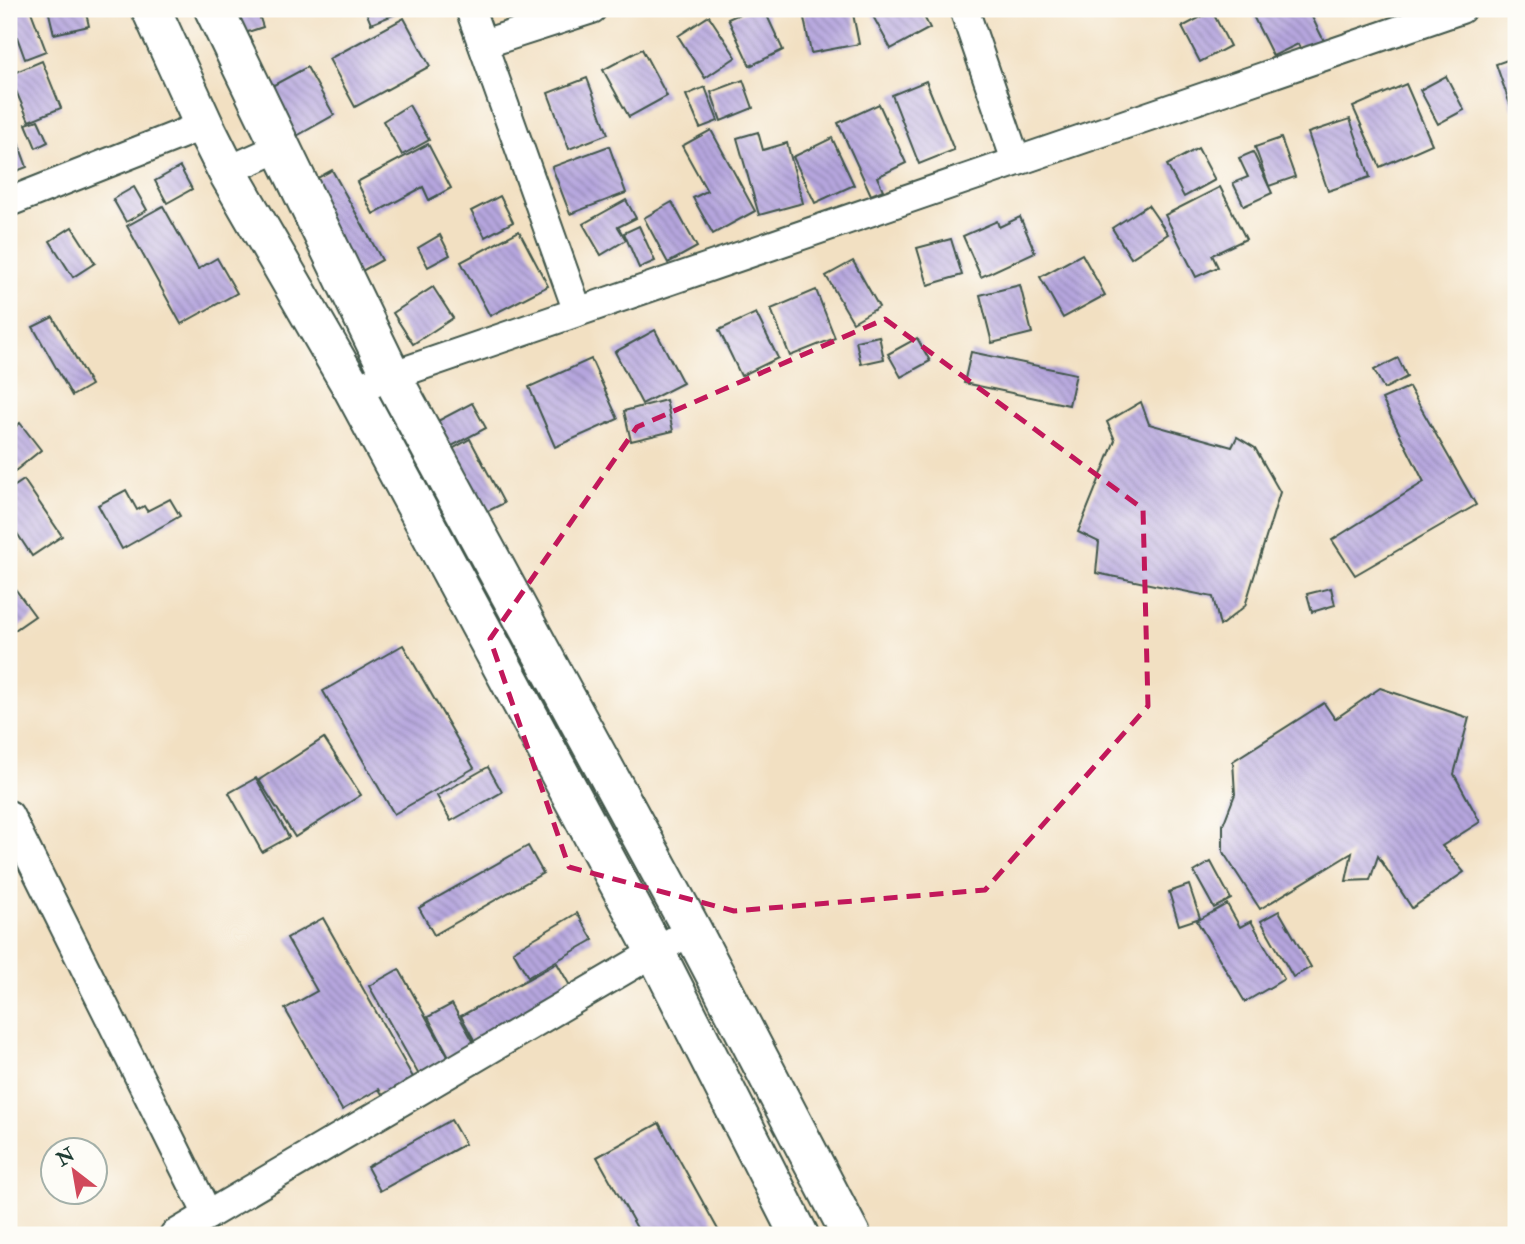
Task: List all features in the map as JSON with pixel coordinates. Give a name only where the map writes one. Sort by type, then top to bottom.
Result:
[{"type":"main road","points":[[151,9],[227,171],[353,389],[656,951],[799,1235]]},
{"type":"main road","points":[[214,9],[391,376],[692,930],[851,1235]]},
{"type":"street","points":[[470,9],[578,312]]},
{"type":"street","points":[[483,44],[592,9]]},
{"type":"street","points":[[964,9],[1016,162]]},
{"type":"street","points":[[353,389],[1461,9]]},
{"type":"street","points":[[9,201],[204,125]]},
{"type":"street","points":[[227,171],[281,147]]},
{"type":"street","points":[[9,815],[208,1215]]},
{"type":"street","points":[[174,1235],[692,930]]},
{"type":"highlighted area","points":[[885,319],[1143,509],[1148,706],[985,890],[734,911],[569,867],[490,639],[637,427]]},
{"type":"building","points":[[9,9],[30,9],[46,51],[25,59]]},
{"type":"building","points":[[48,9],[85,9],[89,26],[54,34]]},
{"type":"building","points":[[227,9],[257,9],[263,27],[236,36]]},
{"type":"building","points":[[365,9],[408,9],[371,24]]},
{"type":"building","points":[[751,9],[764,9],[783,50],[750,66],[728,19]]},
{"type":"building","points":[[812,9],[852,9],[859,44],[811,53],[803,13]]},
{"type":"building","points":[[869,9],[920,9],[930,28],[891,49]]},
{"type":"building","points":[[1267,9],[1308,9],[1327,47],[1305,58],[1298,44],[1273,56],[1253,16]]},
{"type":"building","points":[[1212,11],[1230,46],[1200,62],[1182,27]]},
{"type":"building","points":[[709,16],[736,57],[705,78],[678,36]]},
{"type":"building","points":[[404,18],[430,66],[355,107],[329,59]]},
{"type":"building","points":[[642,49],[667,96],[629,117],[603,70]]},
{"type":"building","points":[[1516,57],[1516,108],[1512,110],[1496,64]]},
{"type":"building","points":[[42,61],[61,108],[29,121],[9,75]]},
{"type":"building","points":[[307,67],[334,115],[286,142],[259,93]]},
{"type":"building","points":[[1446,76],[1464,110],[1438,124],[1420,90]]},
{"type":"building","points":[[587,78],[608,134],[569,149],[548,93]]},
{"type":"building","points":[[743,80],[753,108],[721,121],[711,92]]},
{"type":"building","points":[[926,81],[954,150],[919,164],[892,95]]},
{"type":"building","points":[[1406,84],[1432,144],[1380,167],[1353,107]]},
{"type":"building","points":[[705,87],[718,121],[700,128],[686,95]]},
{"type":"building","points":[[879,104],[906,163],[877,177],[883,190],[871,195],[838,123]]},
{"type":"building","points":[[409,105],[429,140],[402,155],[383,121]]},
{"type":"building","points":[[9,118],[27,167],[9,174]]},
{"type":"building","points":[[1350,119],[1370,177],[1328,191],[1308,133]]},
{"type":"building","points":[[38,120],[48,142],[36,148],[26,124]]},
{"type":"building","points":[[711,130],[755,211],[713,234],[693,198],[707,191],[682,146]]},
{"type":"building","points":[[758,132],[763,150],[787,143],[803,203],[759,215],[737,138]]},
{"type":"building","points":[[832,138],[854,185],[815,203],[793,157]]},
{"type":"building","points":[[1281,138],[1295,177],[1269,186],[1255,147]]},
{"type":"building","points":[[428,144],[451,188],[429,200],[423,187],[373,214],[357,182]]},
{"type":"building","points":[[609,146],[626,193],[570,214],[552,167]]},
{"type":"building","points":[[1198,148],[1215,180],[1184,197],[1167,165]]},
{"type":"building","points":[[1253,152],[1272,193],[1244,206],[1233,183],[1248,177],[1239,158]]},
{"type":"building","points":[[180,167],[192,189],[167,203],[155,181]]},
{"type":"building","points":[[332,170],[382,260],[353,276],[303,186]]},
{"type":"building","points":[[134,187],[147,210],[126,222],[113,199]]},
{"type":"building","points":[[1220,187],[1246,239],[1212,255],[1218,267],[1196,277],[1165,215]]},
{"type":"building","points":[[500,196],[513,222],[485,237],[471,211]]},
{"type":"building","points":[[626,200],[636,218],[618,227],[626,240],[601,255],[583,224]]},
{"type":"building","points":[[672,202],[697,247],[668,263],[644,218]]},
{"type":"building","points":[[1148,205],[1168,234],[1131,258],[1112,228]]},
{"type":"building","points":[[163,206],[198,269],[217,258],[237,293],[181,324],[127,226]]},
{"type":"building","points":[[1020,217],[1035,252],[981,277],[963,236],[997,221],[999,227]]},
{"type":"building","points":[[639,226],[655,261],[639,268],[624,233]]},
{"type":"building","points":[[72,227],[95,263],[73,277],[50,241]]},
{"type":"building","points":[[519,231],[548,286],[490,316],[461,262]]},
{"type":"building","points":[[440,235],[450,255],[428,267],[418,248]]},
{"type":"building","points":[[951,239],[962,275],[928,285],[917,248]]},
{"type":"building","points":[[1082,254],[1105,295],[1063,318],[1040,277]]},
{"type":"building","points":[[853,261],[879,307],[853,322],[826,276]]},
{"type":"building","points":[[1020,285],[1032,333],[992,343],[980,295]]},
{"type":"building","points":[[433,287],[453,318],[413,344],[393,313]]},
{"type":"building","points":[[816,290],[835,338],[790,356],[771,309]]},
{"type":"building","points":[[756,313],[778,358],[741,376],[719,330]]},
{"type":"building","points":[[53,317],[91,385],[72,396],[33,327]]},
{"type":"building","points":[[655,330],[683,383],[642,404],[615,352]]},
{"type":"building","points":[[879,336],[884,359],[861,364],[856,341]]},
{"type":"building","points":[[917,338],[930,361],[901,377],[888,354]]},
{"type":"building","points":[[971,352],[1076,374],[1069,405],[964,383]]},
{"type":"building","points":[[1398,358],[1407,377],[1384,389],[1374,370]]},
{"type":"building","points":[[591,359],[618,419],[555,447],[529,387]]},
{"type":"building","points":[[1409,387],[1476,505],[1355,575],[1332,540],[1424,482],[1382,399]]},
{"type":"building","points":[[666,400],[673,431],[631,441],[624,411]]},
{"type":"building","points":[[1141,402],[1149,424],[1232,447],[1237,437],[1255,448],[1280,492],[1245,606],[1220,626],[1213,597],[1096,573],[1099,542],[1078,532],[1115,440],[1107,422]]},
{"type":"building","points":[[472,403],[486,428],[450,447],[436,422]]},
{"type":"building","points":[[20,423],[41,450],[9,476],[9,432]]},
{"type":"building","points":[[470,439],[504,503],[482,514],[449,451]]},
{"type":"building","points":[[24,480],[62,536],[32,556],[9,521],[9,490]]},
{"type":"building","points":[[126,490],[137,510],[144,506],[147,511],[170,499],[180,516],[122,549],[98,505]]},
{"type":"building","points":[[1331,588],[1335,605],[1312,612],[1307,594]]},
{"type":"building","points":[[16,590],[35,616],[9,634],[9,596]]},
{"type":"building","points":[[403,645],[474,768],[394,814],[323,691]]},
{"type":"building","points":[[1380,688],[1469,718],[1454,774],[1480,822],[1442,846],[1464,872],[1412,908],[1378,856],[1370,880],[1346,881],[1352,853],[1260,909],[1223,852],[1223,825],[1235,794],[1233,761],[1324,703],[1335,719]]},
{"type":"building","points":[[324,738],[361,795],[295,837],[259,780]]},
{"type":"building","points":[[488,767],[502,792],[451,821],[437,796]]},
{"type":"building","points":[[256,778],[289,837],[262,852],[229,793]]},
{"type":"building","points":[[528,846],[543,873],[434,935],[419,908]]},
{"type":"building","points":[[1211,862],[1231,899],[1214,908],[1194,872]]},
{"type":"building","points":[[1189,885],[1200,918],[1179,925],[1169,892]]},
{"type":"building","points":[[1227,904],[1240,927],[1251,921],[1284,979],[1245,1002],[1197,921]]},
{"type":"building","points":[[1279,911],[1311,967],[1293,977],[1261,921]]},
{"type":"building","points":[[577,913],[593,940],[528,977],[513,951]]},
{"type":"building","points":[[323,918],[414,1079],[383,1096],[379,1089],[342,1110],[285,1009],[317,991],[287,938]]},
{"type":"building","points":[[557,963],[573,991],[477,1045],[461,1016]]},
{"type":"building","points":[[399,969],[450,1060],[420,1077],[369,986]]},
{"type":"building","points":[[452,1004],[477,1048],[452,1062],[428,1017]]},
{"type":"building","points":[[451,1120],[465,1144],[380,1191],[367,1167]]},
{"type":"building","points":[[659,1123],[721,1235],[641,1235],[597,1157]]}]
